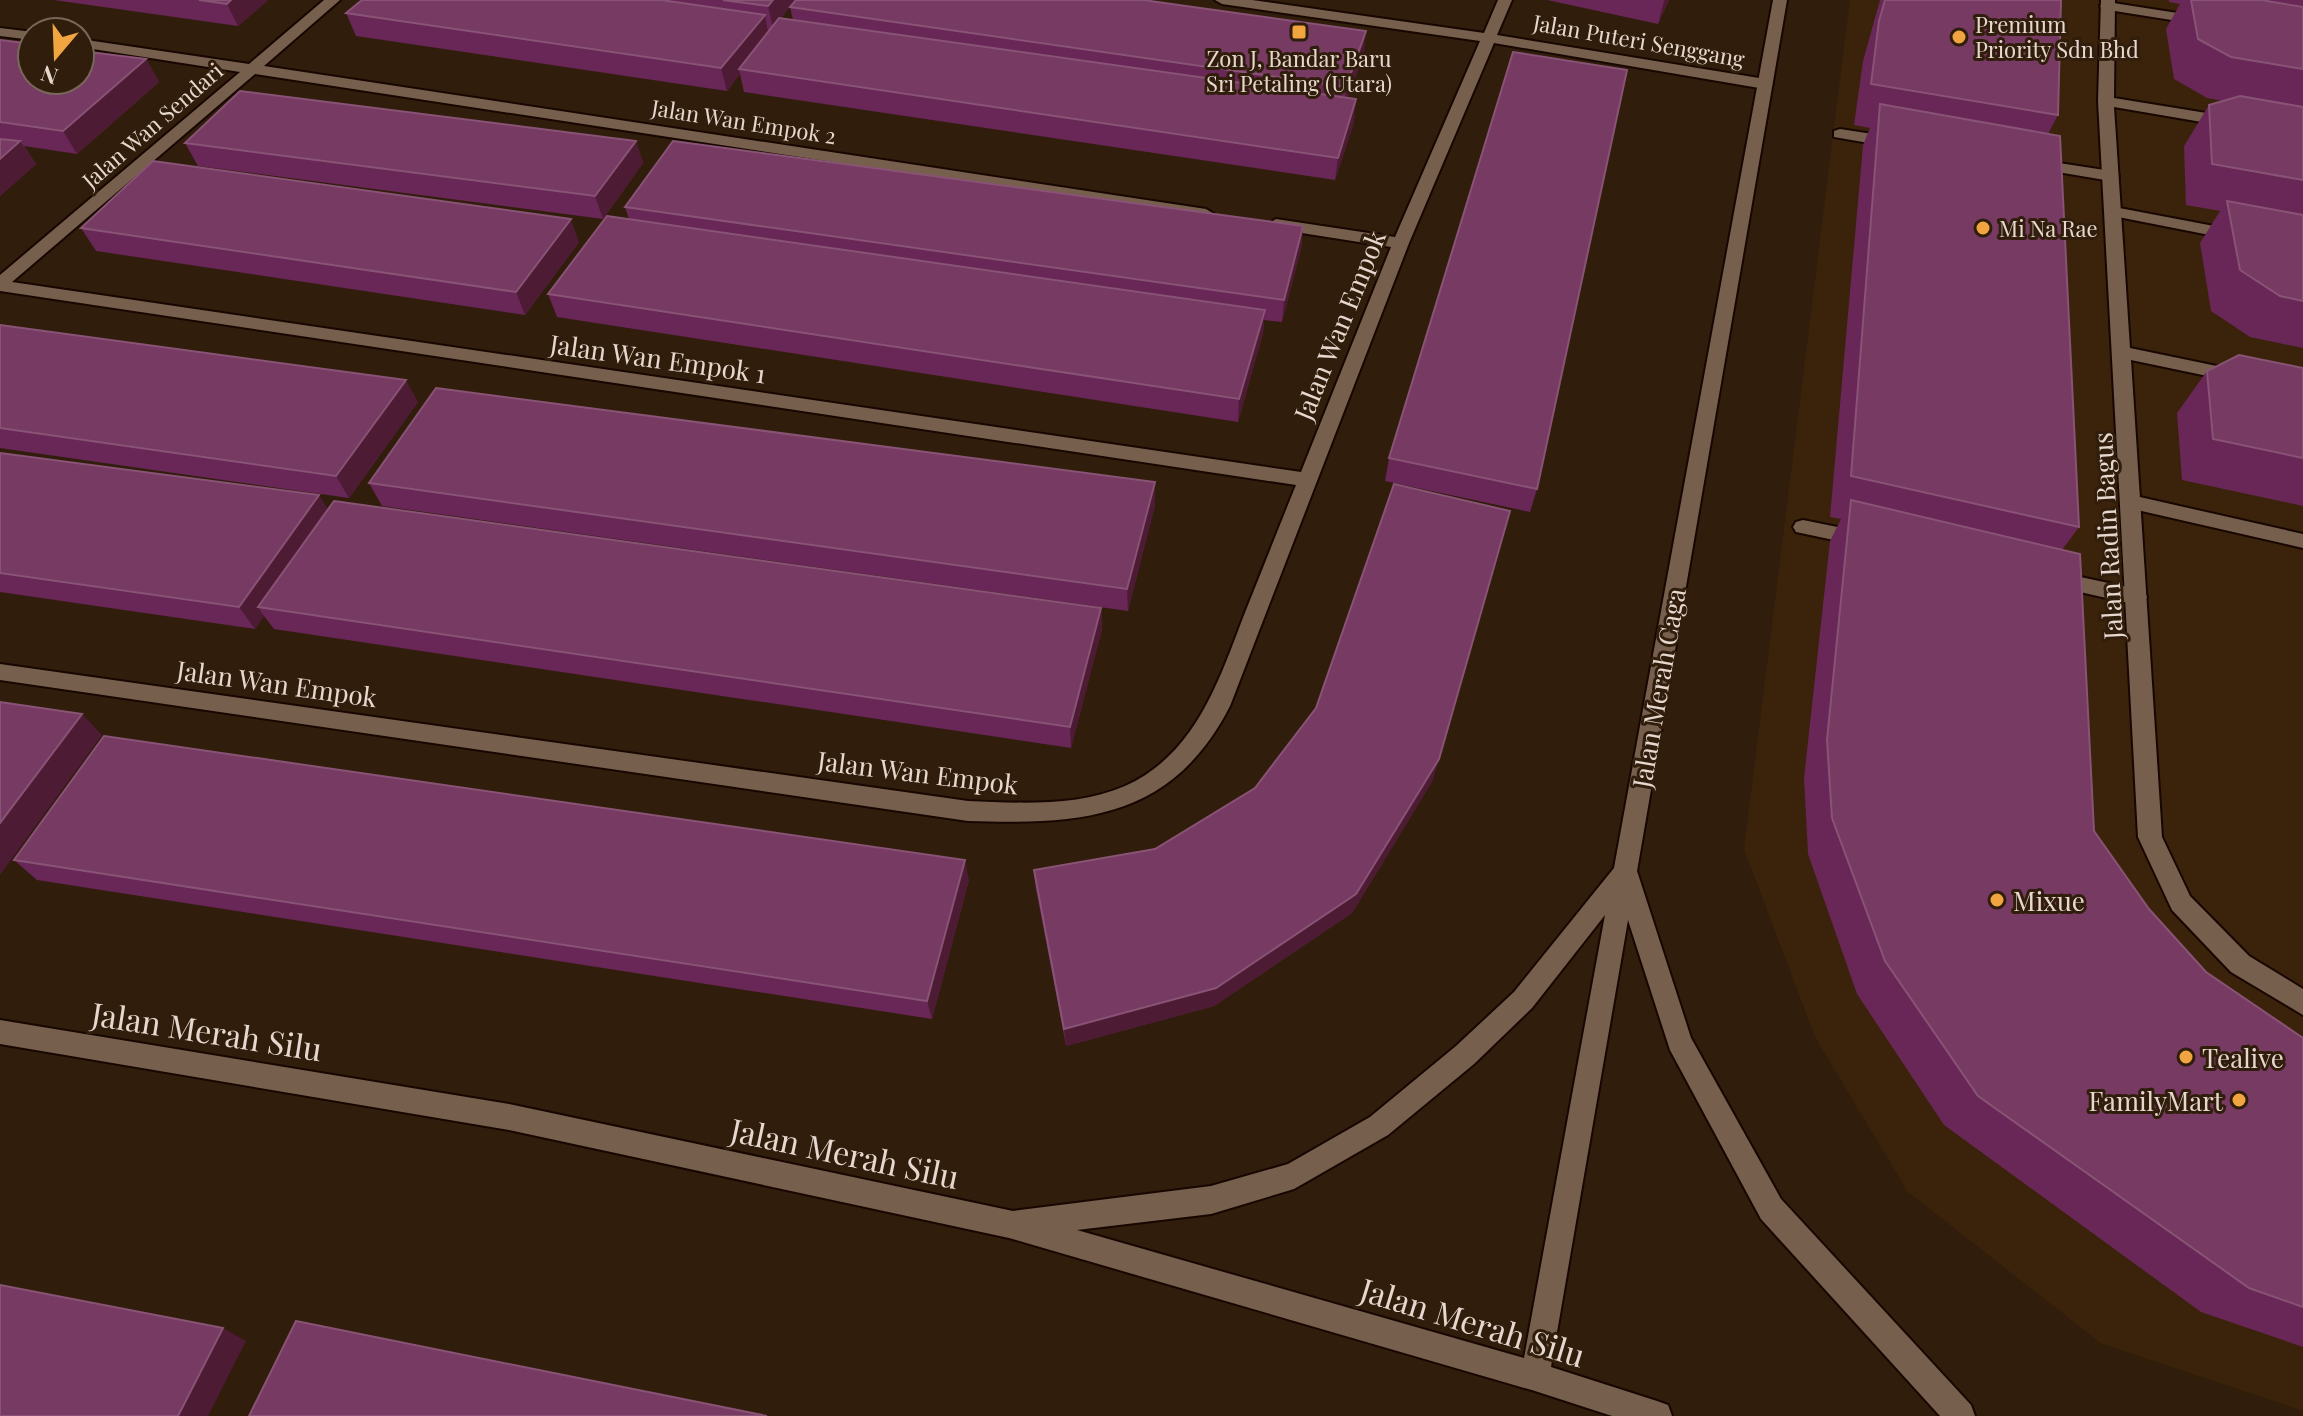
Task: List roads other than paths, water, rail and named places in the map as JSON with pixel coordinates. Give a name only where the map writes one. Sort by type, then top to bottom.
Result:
[{"type":"street","name":"Jalan Wan Sendari","points":[[0,285],[333,0]]},
{"type":"street","name":"Jalan Puteri Senggang","points":[[1222,0],[1490,38],[1765,84]]},
{"type":"street","name":"Jalan Wan Empok","points":[[0,672],[968,811],[1037,814],[1104,804],[1145,786],[1180,761],[1219,706],[1401,243],[1505,0]]},
{"type":"street","name":"Jalan Merah Caga","points":[[1535,1376],[1780,0]]},
{"type":"street","points":[[2107,3],[2212,23]]},
{"type":"street","name":"Jalan Radin Bagus","points":[[2107,3],[2106,101],[2150,837],[2181,903],[2240,964],[2303,1003]]},
{"type":"street","name":"Jalan Wan Empok 2","points":[[96,45],[1228,217]]},
{"type":"street","points":[[2106,101],[2242,124]]},
{"type":"street","points":[[1840,134],[1915,146]]},
{"type":"street","points":[[2021,162],[2111,176]]},
{"type":"street","points":[[2114,212],[2259,239]]},
{"type":"street","points":[[1259,222],[1401,243]]},
{"type":"street","name":"Jalan Wan Empok 1","points":[[0,285],[1308,480]]},
{"type":"street","points":[[2123,353],[2258,380]]},
{"type":"street","points":[[2131,502],[2303,541]]},
{"type":"street","points":[[1803,527],[1879,543]]},
{"type":"street","points":[[2031,575],[2137,597]]},
{"type":"street","points":[[1009,1224],[1211,1200],[1294,1176],[1379,1126],[1465,1055],[1523,1000],[1625,871]]},
{"type":"street","points":[[1625,871],[1679,1042],[1771,1209],[1960,1416]]},
{"type":"street","name":"Jalan Merah Silu","points":[[0,1032],[509,1117],[1009,1224],[1535,1376],[1657,1416]]},
{"type":"place","name":"Zon J, Bandar Baru Sri Petaling (Utara)","points":[[1299,32]]},
{"type":"place","name":"Premium Priority Sdn Bhd","points":[[1959,37]]},
{"type":"place","name":"Mi Na Rae","points":[[1983,228]]},
{"type":"place","name":"Mixue","points":[[1997,900]]},
{"type":"place","name":"Tealive","points":[[2186,1057]]},
{"type":"place","name":"FamilyMart","points":[[2239,1100]]}]
